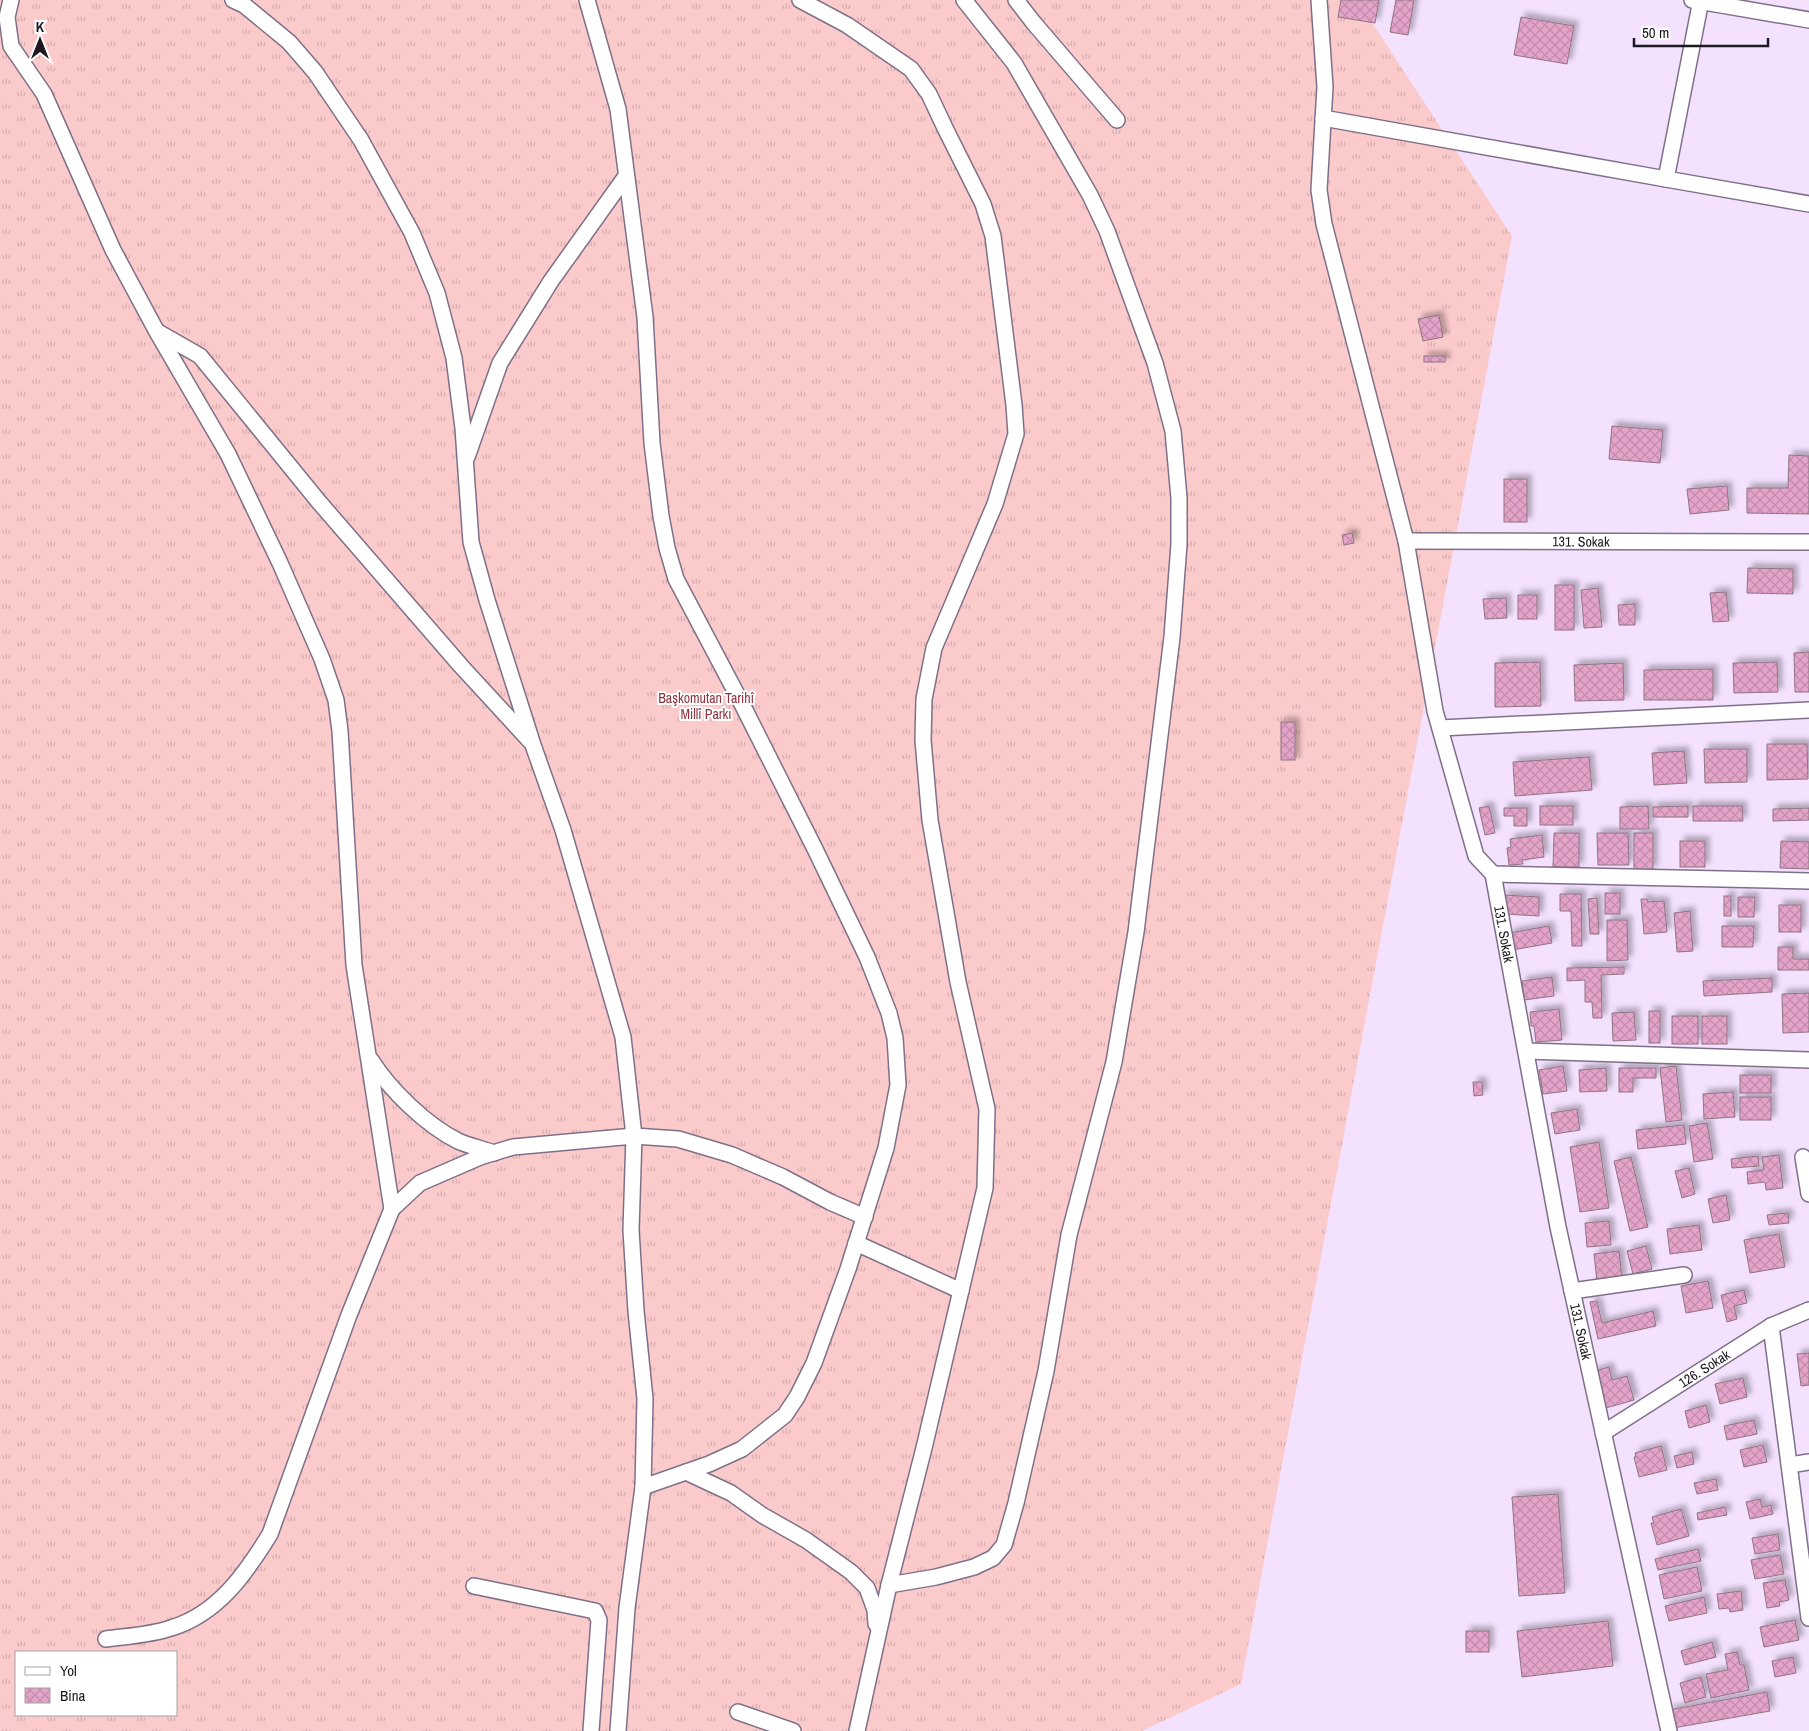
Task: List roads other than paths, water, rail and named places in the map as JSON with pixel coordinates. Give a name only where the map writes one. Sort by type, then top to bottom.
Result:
[{"type":"street","points":[[11,0],[7,17],[11,46],[44,94],[113,250],[157,332],[228,454],[280,563],[322,659],[336,700],[340,731],[354,965],[392,1209]]},
{"type":"street","points":[[233,0],[244,5],[288,42],[315,72],[361,140],[412,233],[438,294],[454,358],[463,428],[471,542],[487,600],[533,745],[563,830],[623,1037],[634,1136],[631,1230],[636,1311],[645,1399],[643,1487],[627,1608],[618,1731]]},
{"type":"street","points":[[587,0],[618,110],[644,317],[652,443],[661,516],[676,580],[743,706],[863,948],[895,1038],[898,1085],[886,1148],[865,1217],[814,1363],[785,1415],[742,1449],[709,1464],[643,1487]]},
{"type":"street","points":[[800,0],[847,25],[911,70],[928,94],[983,204],[993,236],[1005,325],[1016,434],[995,504],[934,648],[924,699],[923,740],[930,820],[958,982],[987,1109],[985,1188],[924,1448],[888,1585],[857,1731]]},
{"type":"street","points":[[888,1585],[936,1577],[974,1567],[993,1558],[1004,1545],[1016,1503],[1046,1371],[1069,1235],[1114,1062],[1136,932],[1172,637],[1180,544],[1179,498],[1173,430],[1155,364],[1107,231],[1090,195],[1014,63],[964,0]]},
{"type":"street","points":[[1016,0],[1117,120]]},
{"type":"street","points":[[1319,0],[1325,87],[1319,190],[1324,224],[1406,541],[1435,712],[1476,856],[1493,874],[1809,882]]},
{"type":"street","points":[[1666,179],[1697,1],[1809,20]]},
{"type":"street","points":[[1323,118],[1809,204]]},
{"type":"street","points":[[465,464],[500,364],[551,281],[626,176]]},
{"type":"street","points":[[157,332],[200,356],[319,502],[461,666],[533,745]]},
{"type":"street","name":"131. Sokak","points":[[1406,541],[1809,542]]},
{"type":"street","points":[[1440,728],[1809,710]]},
{"type":"street","name":"131. Sokak","points":[[1493,874],[1558,1227],[1669,1731]]},
{"type":"street","points":[[367,1052],[382,1077],[433,1126],[459,1141],[494,1153]]},
{"type":"street","points":[[1526,1052],[1809,1060]]},
{"type":"street","points":[[106,1639],[170,1629],[187,1623],[219,1601],[252,1565],[270,1534],[349,1315],[392,1209],[420,1183],[480,1157],[513,1147],[634,1136],[678,1139],[732,1155],[784,1177],[830,1202],[865,1217]]},
{"type":"street","points":[[1803,1157],[1809,1194]]},
{"type":"street","points":[[856,1243],[961,1292]]},
{"type":"street","points":[[1572,1291],[1684,1275]]},
{"type":"street","name":"126. Sokak","points":[[1603,1433],[1771,1326],[1809,1310]]},
{"type":"street","points":[[1771,1326],[1809,1618]]},
{"type":"street","points":[[1790,1465],[1809,1462]]},
{"type":"street","points":[[686,1472],[732,1493],[762,1515],[806,1540],[851,1572],[867,1588],[875,1610],[878,1636]]},
{"type":"street","points":[[474,1586],[595,1611],[600,1620],[591,1731]]},
{"type":"street","points":[[738,1712],[793,1731]]},
{"type":"park label","name":"Başkomutan Tarihî Millî Parkı","points":[[706,706]]}]
